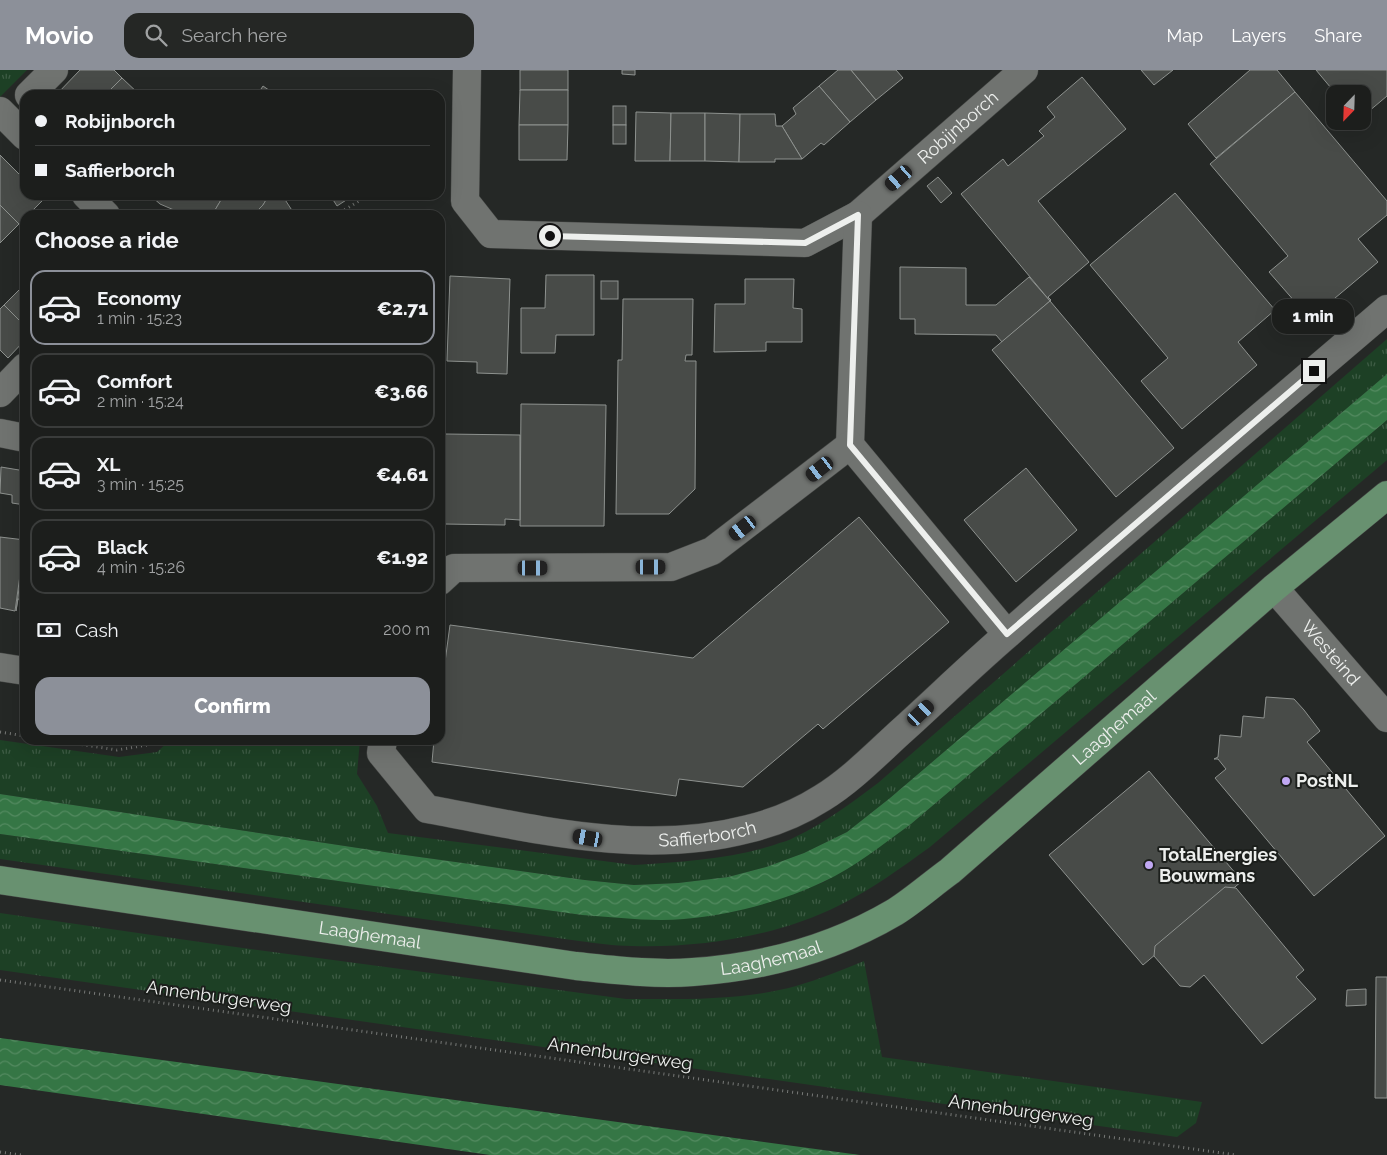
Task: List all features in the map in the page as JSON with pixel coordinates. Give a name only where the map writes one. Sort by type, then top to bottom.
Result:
[{"type":"main road","name":"Laaghemaal","points":[[0,880],[576,966],[631,972],[692,972],[748,966],[798,954],[857,932],[896,911],[950,871],[1274,588],[1387,495]]},
{"type":"street","points":[[34,90],[54,70]]},
{"type":"street","name":"Robijnborch","points":[[467,70],[465,201],[491,234],[805,243],[858,215],[1024,70]]},
{"type":"street","points":[[91,200],[101,210]]},
{"type":"street","points":[[858,215],[850,445],[1007,634]]},
{"type":"street","name":"Saffierborch","points":[[382,745],[381,753],[427,809],[588,838],[630,842],[673,842],[714,837],[750,829],[782,818],[822,798],[863,766],[1007,634],[1387,309]]},
{"type":"street","points":[[0,393],[20,372]]},
{"type":"street","points":[[0,433],[20,437]]},
{"type":"street","points":[[445,576],[454,568],[671,567],[712,551],[850,445]]},
{"type":"street","name":"Westeind","points":[[1274,588],[1387,718]]},
{"type":"street","points":[[0,667],[20,670]]},
{"type":"path","points":[[344,210],[361,200]]},
{"type":"path","points":[[0,732],[20,735]]},
{"type":"path","points":[[84,745],[117,750],[147,745]]},
{"type":"path","name":"Annenburgerweg","points":[[0,980],[1236,1155]]},
{"type":"path","points":[[0,1152],[21,1155]]},
{"type":"green space","points":[[0,70],[27,70],[0,97]]},
{"type":"green space","points":[[1387,339],[1387,374],[890,798],[847,832],[804,853],[766,867],[728,877],[678,883],[634,885],[398,854],[0,794],[0,740],[20,743],[20,745],[35,745],[119,757],[157,752],[165,745],[360,745],[357,774],[377,806],[388,833],[634,865],[722,857],[757,850],[790,840],[838,812],[878,783]]},
{"type":"green space","points":[[1387,420],[1387,460],[930,847],[852,899],[816,916],[791,925],[739,938],[712,942],[658,946],[612,945],[0,859],[0,834],[582,915],[684,919],[736,911],[778,899],[824,882],[863,858],[911,824]]},
{"type":"green space","points":[[0,913],[221,945],[626,999],[733,997],[775,991],[805,983],[864,961],[882,1057],[1202,1102],[1196,1123],[1177,1137],[0,970]]},
{"type":"water","points":[[1387,374],[1387,420],[911,824],[846,870],[790,896],[737,911],[702,917],[645,920],[582,915],[0,834],[0,794],[398,854],[634,885],[678,883],[728,877],[766,867],[804,853],[847,832],[890,798]]},
{"type":"water","points":[[0,1038],[860,1155],[490,1155],[0,1085]]},
{"type":"building","points":[[80,70],[114,70],[122,78],[110,90],[61,90]]},
{"type":"building","points":[[520,70],[568,70],[568,90],[520,90]]},
{"type":"building","points":[[622,70],[635,70],[635,75],[622,74]]},
{"type":"building","points":[[838,70],[851,70],[876,100],[850,122],[819,86]]},
{"type":"building","points":[[851,70],[896,70],[903,78],[876,100]]},
{"type":"building","points":[[1141,70],[1173,70],[1154,85]]},
{"type":"building","points":[[1250,70],[1277,70],[1295,92],[1216,158],[1188,124]]},
{"type":"building","points":[[1316,70],[1387,70],[1387,96],[1371,109],[1371,85],[1328,85]]},
{"type":"building","points":[[1082,77],[1126,129],[1038,201],[1089,262],[1048,297],[1050,301],[961,194],[1003,159],[1008,166],[1044,136],[1039,131],[1055,117],[1047,107]]},
{"type":"building","points":[[122,78],[135,90],[110,90]]},
{"type":"building","points":[[263,86],[269,90],[260,90]]},
{"type":"building","points":[[819,86],[850,122],[824,145],[821,143],[802,159],[782,126],[796,114],[793,108]]},
{"type":"building","points":[[520,90],[568,90],[568,125],[519,125]]},
{"type":"building","points":[[1295,92],[1387,201],[1387,215],[1358,239],[1378,262],[1310,319],[1269,272],[1288,256],[1210,164]]},
{"type":"building","points":[[613,106],[626,106],[626,125],[613,125]]},
{"type":"building","points":[[636,112],[671,113],[670,161],[635,161]]},
{"type":"building","points":[[671,113],[705,113],[705,161],[670,161]]},
{"type":"building","points":[[705,113],[740,114],[739,162],[705,161]]},
{"type":"building","points":[[740,114],[775,114],[776,126],[782,126],[802,159],[775,159],[775,162],[739,162]]},
{"type":"building","points":[[519,125],[568,125],[567,160],[519,160]]},
{"type":"building","points":[[613,125],[626,125],[626,144],[613,144]]},
{"type":"building","points":[[0,155],[20,175],[20,200],[43,200],[33,210],[20,210],[19,224],[0,205]]},
{"type":"building","points":[[938,177],[952,193],[941,203],[927,186]]},
{"type":"building","points":[[1175,193],[1275,310],[1238,342],[1257,365],[1182,429],[1141,381],[1168,358],[1090,265]]},
{"type":"building","points":[[156,200],[221,200],[215,210],[174,210]]},
{"type":"building","points":[[221,200],[266,200],[258,210],[215,210]]},
{"type":"building","points":[[266,200],[285,200],[292,210],[258,210]]},
{"type":"building","points":[[333,200],[346,200],[337,206]]},
{"type":"building","points":[[0,205],[19,224],[0,243]]},
{"type":"building","points":[[900,267],[966,268],[966,305],[996,305],[1029,277],[1050,301],[1002,342],[996,335],[915,334],[915,319],[900,319]]},
{"type":"building","points":[[546,275],[594,275],[594,335],[556,335],[555,353],[521,353],[521,308],[545,308]]},
{"type":"building","points":[[450,276],[510,279],[507,374],[477,373],[477,362],[447,361]]},
{"type":"building","points":[[745,279],[794,279],[793,308],[802,309],[802,342],[766,342],[766,351],[714,352],[715,304],[745,304]]},
{"type":"building","points":[[601,281],[618,281],[618,299],[601,299]]},
{"type":"building","points":[[20,289],[20,321],[4,305]]},
{"type":"building","points":[[623,299],[693,299],[692,355],[686,355],[685,361],[696,361],[695,489],[669,514],[616,514],[618,360],[622,360]]},
{"type":"building","points":[[1050,301],[1174,448],[1116,497],[992,350]]},
{"type":"building","points":[[4,305],[20,321],[20,345],[8,358],[0,350],[0,309]]},
{"type":"building","points":[[521,404],[606,405],[604,526],[520,526]]},
{"type":"building","points":[[445,434],[520,435],[520,520],[505,519],[505,525],[445,524]]},
{"type":"building","points":[[1,467],[20,470],[20,504],[12,503],[12,495],[0,493]]},
{"type":"building","points":[[1026,468],[1077,530],[1016,582],[964,520]]},
{"type":"building","points":[[859,517],[949,622],[823,729],[818,724],[743,787],[679,779],[676,796],[432,762],[434,745],[445,745],[445,662],[450,625],[693,658]]},
{"type":"building","points":[[0,537],[20,539],[20,576],[15,611],[0,608]]},
{"type":"building","points":[[20,581],[20,599],[18,599],[16,611]]},
{"type":"building","points":[[1266,697],[1294,699],[1304,710],[1320,731],[1307,742],[1385,836],[1314,896],[1215,778],[1226,769],[1218,759],[1214,759],[1218,757],[1220,735],[1241,737],[1243,716],[1264,718]]},
{"type":"building","points":[[1149,771],[1242,881],[1143,965],[1049,855]]},
{"type":"building","points":[[1225,887],[1236,888],[1304,970],[1296,977],[1316,999],[1262,1044],[1204,975],[1190,987],[1180,986],[1154,956],[1155,946]]},
{"type":"building","points":[[1376,977],[1387,977],[1387,1098],[1375,1098]]},
{"type":"building","points":[[1366,989],[1366,1005],[1346,1006],[1347,990]]},
{"type":"place","name":"PostNL","points":[[1286,781]]},
{"type":"place","name":"TotalEnergies Bouwmans","points":[[1149,865]]},
{"type":"route","points":[[550,236],[805,243],[858,215],[850,445],[1007,634],[1314,371]]}]
